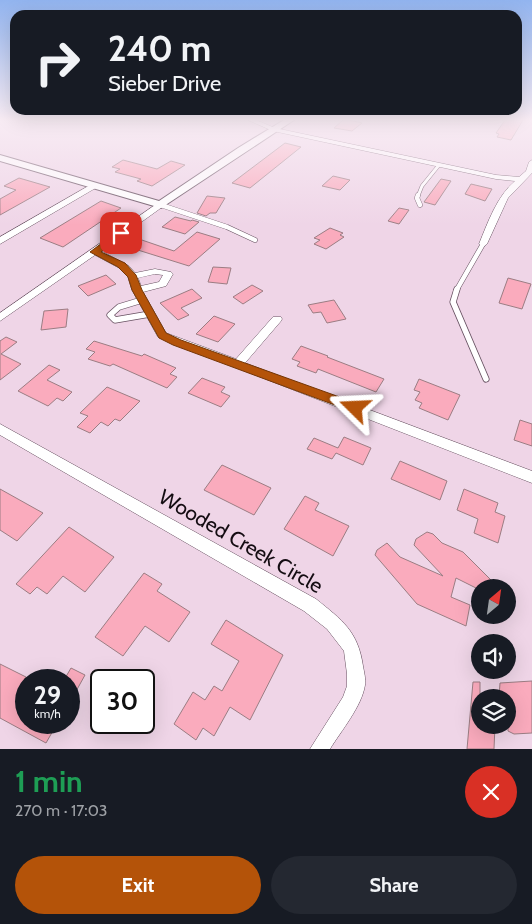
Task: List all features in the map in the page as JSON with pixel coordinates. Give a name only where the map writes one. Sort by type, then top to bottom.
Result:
[{"type":"street","points":[[0,318],[236,155]]},
{"type":"street","points":[[391,155],[496,177],[532,179]]},
{"type":"street","points":[[0,158],[161,205]]},
{"type":"street","points":[[483,244],[496,213],[515,183],[529,172],[532,162]]},
{"type":"street","points":[[0,241],[95,186]]},
{"type":"street","points":[[95,252],[122,265],[133,277],[140,295],[162,335],[532,477]]},
{"type":"street","points":[[133,277],[146,273],[162,272],[168,274],[163,284],[140,295]]},
{"type":"street","points":[[238,364],[277,319]]},
{"type":"street","name":"Wooded Creek Circle","points":[[0,429],[310,605],[333,623],[352,648],[356,686],[349,703],[319,749]]},
{"type":"lane","points":[[420,205],[417,198],[422,186],[439,165]]},
{"type":"lane","points":[[161,205],[242,232],[253,237],[255,240]]},
{"type":"lane","points":[[483,244],[454,294],[453,302],[486,379]]},
{"type":"lane","points":[[140,295],[110,314],[115,320],[150,314]]},
{"type":"building","points":[[269,155],[291,155],[250,188],[232,183]]},
{"type":"building","points":[[123,160],[157,169],[171,161],[185,165],[152,186],[137,181],[141,179],[115,172],[120,169],[112,167]]},
{"type":"building","points":[[333,176],[350,180],[340,190],[322,186]]},
{"type":"building","points":[[19,178],[50,187],[0,215],[0,199],[16,190],[4,186]]},
{"type":"building","points":[[441,179],[451,181],[435,205],[424,202]]},
{"type":"building","points":[[471,184],[492,189],[485,201],[465,194]]},
{"type":"building","points":[[207,196],[225,198],[216,213],[210,213],[206,216],[197,213]]},
{"type":"building","points":[[101,201],[121,208],[63,247],[40,238]]},
{"type":"building","points":[[399,208],[409,210],[399,224],[388,221]]},
{"type":"building","points":[[175,217],[199,222],[185,234],[162,227]]},
{"type":"building","points":[[330,228],[343,233],[340,235],[344,237],[326,249],[314,244],[320,240],[314,238]]},
{"type":"building","points":[[197,232],[220,239],[189,266],[125,246],[136,238],[174,251]]},
{"type":"building","points":[[213,267],[231,268],[227,284],[208,282]]},
{"type":"building","points":[[106,275],[116,284],[88,296],[78,286]]},
{"type":"building","points":[[508,278],[531,284],[522,309],[499,303]]},
{"type":"building","points":[[252,285],[263,291],[243,304],[233,297]]},
{"type":"building","points":[[192,289],[202,298],[181,308],[189,315],[178,320],[160,303]]},
{"type":"building","points":[[334,300],[346,319],[327,323],[321,312],[313,313],[308,305]]},
{"type":"building","points":[[68,309],[66,327],[41,330],[44,311]]},
{"type":"building","points":[[214,316],[235,324],[218,342],[196,334]]},
{"type":"building","points":[[6,337],[17,342],[1,354],[21,364],[0,380],[0,341]]},
{"type":"building","points":[[94,341],[142,356],[144,354],[176,368],[170,374],[177,377],[167,388],[113,364],[110,366],[88,359],[95,352],[86,349]]},
{"type":"building","points":[[301,346],[384,379],[376,392],[318,369],[316,373],[297,366],[300,362],[292,359]]},
{"type":"building","points":[[49,365],[60,370],[47,380],[72,392],[63,401],[57,398],[48,406],[18,391]]},
{"type":"building","points":[[202,378],[225,387],[221,392],[230,396],[221,407],[188,393]]},
{"type":"building","points":[[419,379],[460,395],[448,420],[419,408],[422,403],[415,400],[420,392],[414,390]]},
{"type":"building","points":[[107,387],[140,401],[120,421],[115,419],[108,426],[101,422],[90,433],[77,427],[88,416],[80,413]]},
{"type":"building","points":[[520,420],[532,424],[532,446],[514,440]]},
{"type":"building","points":[[344,437],[371,448],[363,465],[336,453],[332,459],[307,449],[314,438],[338,448]]},
{"type":"building","points":[[400,461],[447,481],[440,500],[391,479]]},
{"type":"building","points":[[222,465],[271,488],[254,515],[204,490]]},
{"type":"building","points":[[0,489],[43,513],[17,541],[0,530]]},
{"type":"building","points":[[464,489],[498,503],[495,512],[505,516],[498,543],[474,533],[478,519],[457,510]]},
{"type":"building","points":[[305,496],[319,503],[315,510],[349,526],[333,556],[284,529]]},
{"type":"building","points":[[69,527],[114,557],[85,592],[63,576],[47,594],[37,587],[30,594],[16,584]]},
{"type":"building","points":[[427,532],[433,534],[442,543],[463,552],[490,579],[471,579],[471,586],[456,578],[451,597],[470,605],[466,626],[417,604],[375,555],[377,550],[387,543],[400,557],[443,576],[414,545],[416,539]]},
{"type":"building","points":[[144,573],[162,584],[157,591],[190,612],[169,642],[145,626],[123,656],[95,637]]},
{"type":"building","points":[[226,620],[283,655],[250,720],[230,707],[214,736],[203,728],[196,740],[174,724],[193,692],[205,700],[214,686],[222,691],[239,661],[211,644]]},
{"type":"building","points":[[0,664],[15,672],[15,726],[0,718]]},
{"type":"building","points":[[80,672],[85,675],[80,684]]},
{"type":"building","points":[[532,681],[532,733],[516,734],[516,689],[500,689],[500,683]]},
{"type":"building","points":[[473,682],[480,682],[480,689],[472,689]]},
{"type":"building","points":[[471,704],[471,734],[495,734],[494,749],[467,749]]},
{"type":"building","points":[[29,734],[51,734],[46,743]]},
{"type":"route","points":[[121,233],[95,252],[126,268],[133,277],[137,290],[162,335],[355,408]]}]
